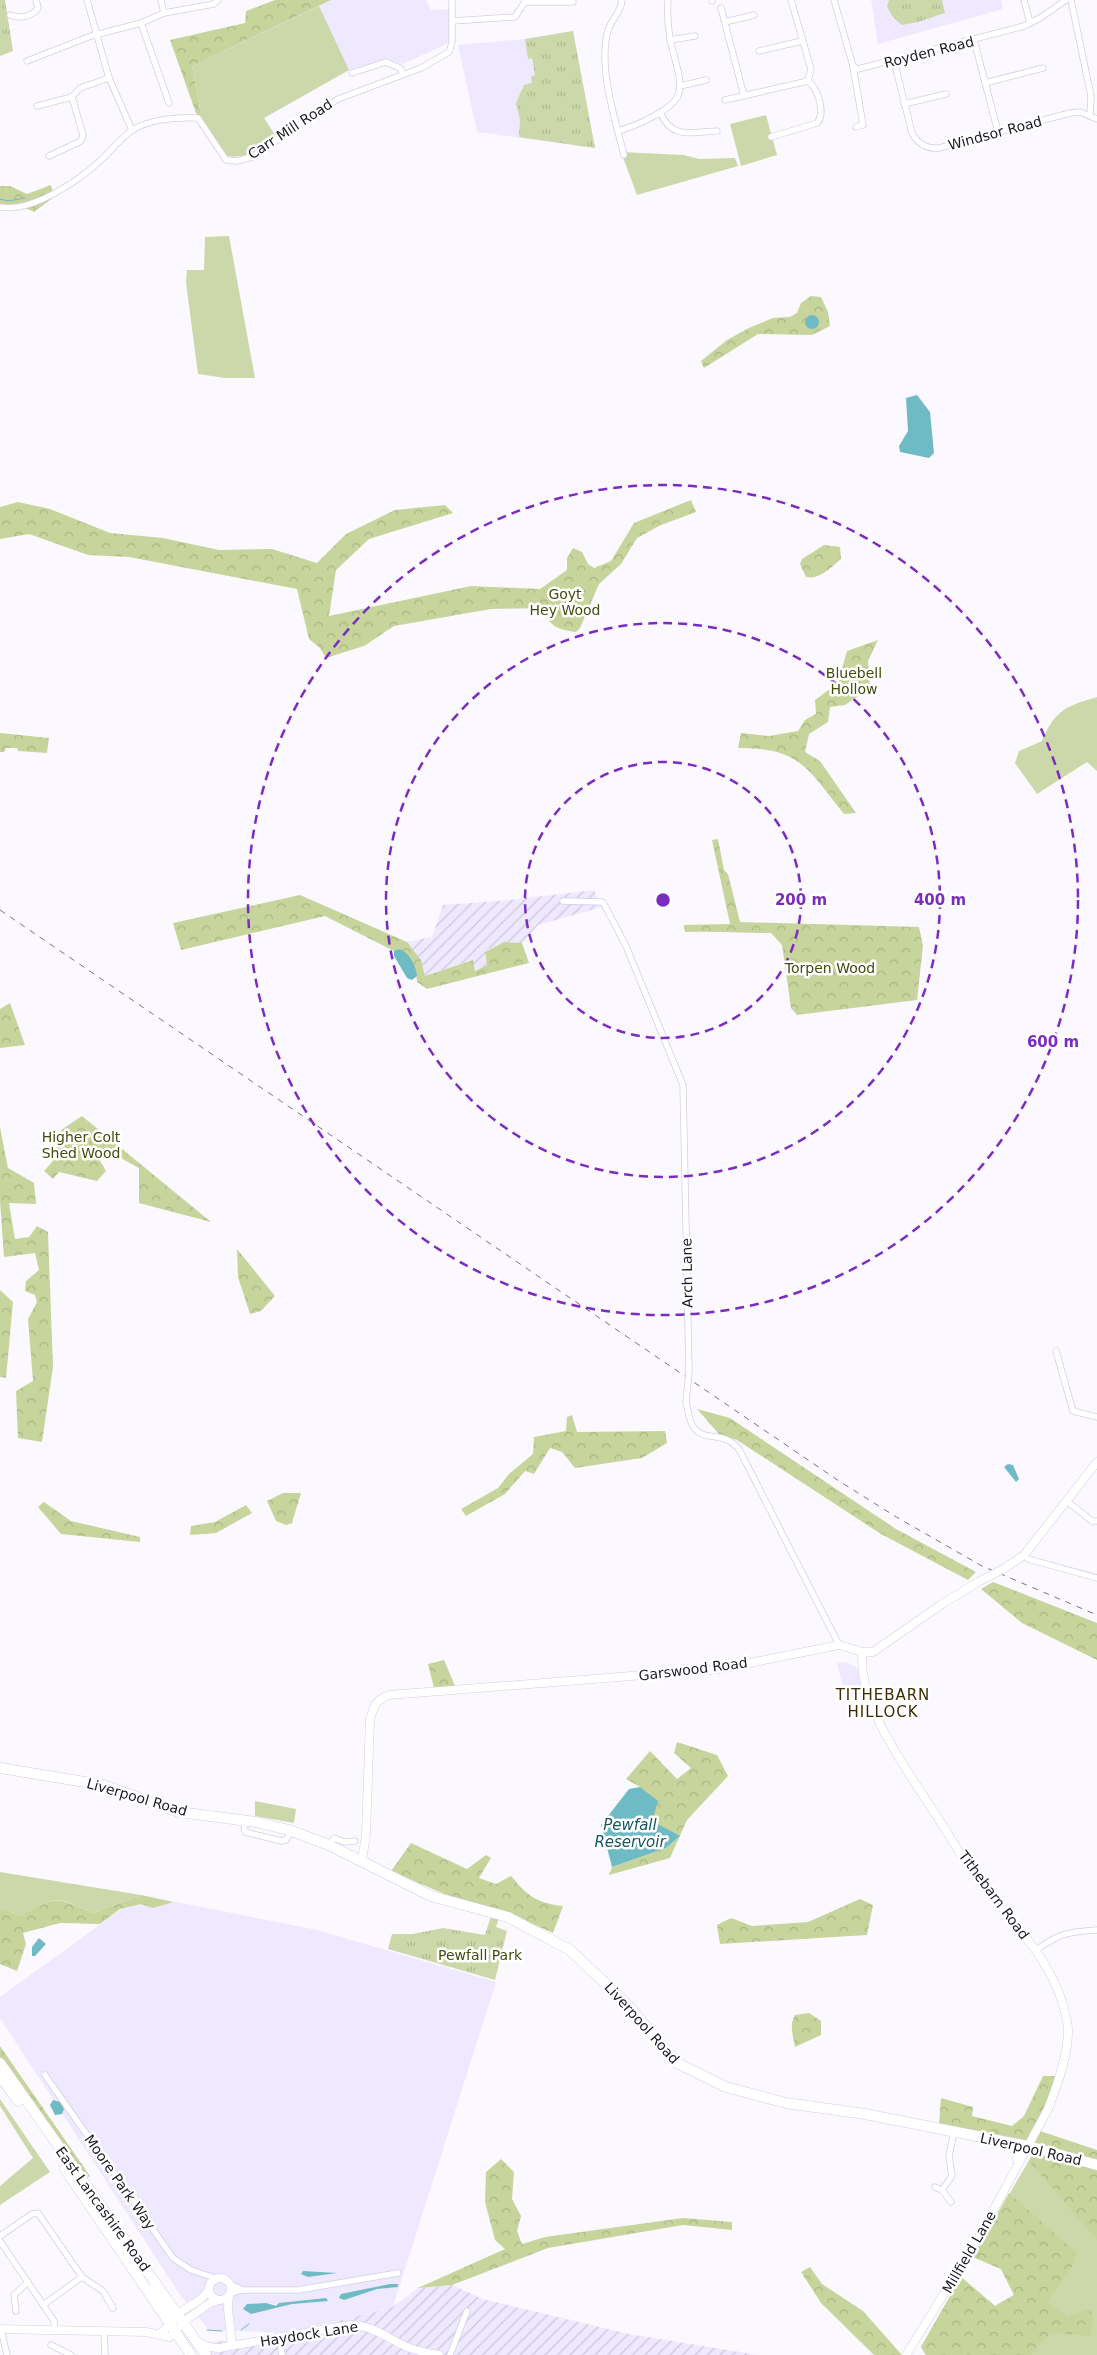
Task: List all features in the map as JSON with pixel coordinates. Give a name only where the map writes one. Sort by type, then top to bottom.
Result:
[{"type":"highway","name":"Liverpool Road","points":[[0,1768],[103,1784],[179,1812],[244,1820],[291,1831],[362,1860],[431,1896],[508,1917],[563,1945],[627,2004],[673,2059],[708,2080],[742,2092],[786,2103],[865,2114],[1009,2142],[1097,2165]]},
{"type":"highway","name":"East Lancashire Road","points":[[0,2063],[126,2244],[177,2324],[191,2355]]},
{"type":"highway","name":"East Lancashire Road","points":[[0,2076],[177,2324],[197,2342],[206,2355]]},
{"type":"street","points":[[10,15],[16,18],[30,16],[38,8],[36,0]]},
{"type":"street","points":[[87,0],[94,36],[109,78],[132,130]]},
{"type":"street","points":[[161,0],[164,13]]},
{"type":"street","points":[[27,61],[94,36],[141,23],[164,13],[214,4],[218,0]]},
{"type":"street","name":"Carr Mill Road","points":[[0,207],[7,209],[30,205],[72,182],[95,166],[132,130],[180,117],[198,118],[226,160],[237,161],[252,157],[338,99],[420,68],[449,52],[452,43],[452,0]]},
{"type":"street","points":[[622,0],[619,14],[608,29],[605,45],[606,71],[624,155]]},
{"type":"street","points":[[618,131],[634,127],[672,105],[677,97],[680,86],[670,40],[667,17],[668,0]]},
{"type":"street","points":[[834,0],[853,66],[862,125],[856,127]]},
{"type":"street","points":[[1024,0],[1030,23]]},
{"type":"street","name":"Royden Road","points":[[853,66],[858,69],[894,61],[1030,23],[1066,0]]},
{"type":"street","points":[[1071,0],[1090,96],[1090,116]]},
{"type":"street","points":[[452,21],[515,17],[526,1],[573,2]]},
{"type":"street","points":[[791,1],[812,73],[808,82]]},
{"type":"street","points":[[721,8],[744,96]]},
{"type":"street","points":[[725,22],[754,15]]},
{"type":"street","points":[[141,23],[169,104]]},
{"type":"street","points":[[670,40],[695,36]]},
{"type":"street","points":[[974,40],[998,132]]},
{"type":"street","points":[[759,51],[802,41]]},
{"type":"street","name":"Windsor Road","points":[[894,61],[914,138],[929,148],[939,148],[1070,113],[1080,112],[1097,120]]},
{"type":"street","points":[[352,73],[386,62],[400,68],[403,74]]},
{"type":"street","points":[[985,83],[1043,68]]},
{"type":"street","points":[[37,106],[72,97],[80,88],[109,78]]},
{"type":"street","points":[[680,86],[706,80]]},
{"type":"street","points":[[725,100],[808,82]]},
{"type":"street","points":[[771,137],[817,123],[820,120],[821,114],[816,90],[808,82]]},
{"type":"street","points":[[904,104],[946,94]]},
{"type":"street","points":[[49,156],[81,141],[83,134],[72,97]]},
{"type":"street","points":[[660,112],[667,126],[675,132],[717,132]]},
{"type":"street","name":"Arch Lane","points":[[563,901],[603,902],[626,946],[683,1085],[689,1371],[686,1402],[691,1424],[696,1430],[734,1442],[839,1645]]},
{"type":"street","points":[[1056,1350],[1073,1411],[1097,1417]]},
{"type":"street","points":[[864,1652],[873,1652],[942,1604],[1024,1555],[1068,1502],[1097,1462]]},
{"type":"street","points":[[1068,1502],[1092,1521],[1097,1521]]},
{"type":"street","points":[[1024,1555],[1028,1559],[1097,1578]]},
{"type":"street","name":"Garswood Road","points":[[362,1860],[366,1835],[370,1719],[379,1698],[389,1695],[560,1680],[641,1676],[720,1668],[839,1645],[864,1652]]},
{"type":"street","name":"Tithebarn Road","points":[[864,1652],[864,1674],[868,1691],[886,1737],[977,1878],[1036,1950],[1056,1983],[1068,2022],[1065,2052],[1056,2089],[1048,2109],[1028,2146]]},
{"type":"street","points":[[328,1845],[333,1838],[353,1839]]},
{"type":"street","points":[[1036,1950],[1057,1936],[1072,1931],[1097,1930]]},
{"type":"street","name":"Moore Park Way","points":[[45,2075],[174,2258],[184,2266],[218,2279]]},
{"type":"street","points":[[942,2190],[952,2176],[949,2156],[954,2132]]},
{"type":"street","points":[[1009,2142],[1016,2152],[1018,2163]]},
{"type":"street","name":"Millfield Lane","points":[[906,2355],[979,2237],[1028,2146]]},
{"type":"street","points":[[935,2187],[942,2190],[952,2202]]},
{"type":"street","points":[[0,2236],[32,2214],[38,2213],[82,2277],[103,2292],[113,2308]]},
{"type":"street","points":[[0,2242],[54,2321],[55,2330]]},
{"type":"street","points":[[7,2355],[1,2329],[158,2334],[210,2303],[243,2290],[298,2290],[398,2273]]},
{"type":"street","points":[[206,2276],[213,2298],[225,2297]]},
{"type":"street","points":[[43,2305],[82,2277]]},
{"type":"street","points":[[177,2324],[205,2296],[218,2279],[226,2280],[229,2284],[243,2290]]},
{"type":"street","points":[[16,2311],[14,2295],[28,2282]]},
{"type":"street","points":[[229,2284],[225,2297],[232,2346]]},
{"type":"street","points":[[450,2355],[467,2310]]},
{"type":"street","points":[[177,2324],[197,2355]]},
{"type":"street","name":"Haydock Lane","points":[[197,2342],[208,2347],[219,2348],[280,2339],[350,2325],[362,2325],[372,2328],[406,2346],[439,2355]]},
{"type":"street","points":[[104,2331],[105,2355]]},
{"type":"street","points":[[280,2339],[282,2355]]},
{"type":"street","points":[[51,2345],[71,2355]]},
{"type":"street","points":[[211,2355],[219,2348]]},
{"type":"shaded area","points":[[331,0],[426,0],[431,10],[449,9],[451,42],[403,64],[386,59],[349,70],[264,118],[236,157],[227,156],[192,66]]},
{"type":"shaded area","points":[[871,0],[1001,0],[1003,9],[878,44]]},
{"type":"shaded area","points":[[573,31],[595,148],[477,132],[458,45],[525,39]]},
{"type":"shaded area","points":[[594,890],[602,907],[538,925],[522,943],[504,942],[485,951],[487,965],[474,971],[472,960],[425,976],[421,960],[407,942],[432,937],[443,905],[510,900]]},
{"type":"shaded area","points":[[846,1662],[855,1666],[860,1673],[863,1693],[846,1699],[837,1663]]},
{"type":"shaded area","points":[[141,1895],[317,1930],[496,1982],[393,2307],[289,2333],[209,2330],[178,2292],[0,2018],[0,1997]]},
{"type":"shaded area","points":[[452,2285],[483,2299],[629,2334],[758,2355],[209,2355],[198,2343],[268,2337],[294,2332],[393,2307],[418,2288]]},
{"type":"green space","points":[[0,0],[5,0],[13,51],[0,56]]},
{"type":"green space","points":[[275,0],[331,0],[192,66],[202,119],[196,113],[170,40],[245,23],[246,11]]},
{"type":"green space","points":[[889,0],[942,0],[945,13],[902,25],[888,9]]},
{"type":"green space","points":[[319,6],[349,70],[264,118],[277,138],[247,155],[227,156],[202,119],[192,66]]},
{"type":"green space","points":[[573,31],[595,148],[519,137],[520,120],[516,103],[524,85],[532,83],[531,77],[535,75],[532,58],[528,59],[525,39]]},
{"type":"green space","points":[[766,115],[777,155],[741,166],[730,124]]},
{"type":"green space","points":[[621,152],[684,155],[699,159],[735,158],[738,166],[637,195]]},
{"type":"green space","points":[[51,185],[54,197],[34,212],[26,208],[0,209],[0,186],[10,186],[27,194]]},
{"type":"green space","points":[[229,236],[255,378],[225,378],[198,374],[186,283],[187,270],[204,270],[205,237]]},
{"type":"green space","points":[[811,296],[821,297],[828,312],[830,326],[812,335],[758,334],[704,368],[701,361],[727,340],[773,318],[790,317],[797,313],[801,303]]},
{"type":"green space","name":"Goyt Hey Wood","points":[[691,500],[696,512],[661,525],[637,538],[621,564],[599,584],[580,628],[576,632],[554,626],[540,608],[491,609],[394,626],[364,646],[326,658],[320,648],[309,639],[297,589],[129,557],[88,555],[29,534],[0,539],[0,507],[18,502],[50,509],[110,533],[163,538],[219,550],[272,549],[317,563],[346,534],[395,510],[445,505],[453,513],[369,539],[336,570],[329,616],[471,586],[540,589],[567,570],[567,558],[573,548],[582,552],[588,564],[594,568],[611,561],[634,523]]},
{"type":"green space","points":[[824,545],[840,547],[841,559],[821,575],[806,577],[800,564],[802,559]]},
{"type":"green space","name":"Bluebell Hollow","points":[[878,640],[868,661],[870,688],[845,705],[830,707],[828,722],[809,734],[805,752],[820,761],[856,813],[844,814],[821,784],[801,764],[776,752],[738,748],[741,733],[769,736],[798,731],[805,720],[816,714],[815,700],[838,683],[847,651]]},
{"type":"green space","points":[[1097,697],[1097,771],[1087,762],[1037,794],[1015,763],[1019,751],[1042,741],[1052,722],[1063,711],[1077,703]]},
{"type":"green space","points":[[0,733],[49,738],[47,753],[18,751],[17,748],[6,748],[4,752],[0,752]]},
{"type":"green space","name":"Torpen Wood","points":[[718,839],[724,870],[728,874],[740,922],[919,927],[923,946],[917,1000],[797,1015],[791,1008],[782,945],[771,933],[685,932],[684,925],[730,924],[712,840]]},
{"type":"green space","points":[[300,895],[407,942],[421,960],[425,976],[473,960],[475,971],[487,965],[485,952],[504,942],[522,943],[529,963],[427,989],[417,982],[416,972],[412,963],[403,952],[398,949],[394,951],[325,916],[181,950],[173,923]]},
{"type":"green space","points":[[10,1003],[25,1045],[0,1048],[0,1009]]},
{"type":"green space","name":"Higher Colt Shed Wood","points":[[82,1116],[211,1222],[139,1203],[139,1168],[108,1151],[99,1159],[106,1171],[97,1181],[59,1172],[53,1179],[44,1171],[52,1162],[61,1130]]},
{"type":"green space","points":[[0,1127],[8,1168],[34,1183],[36,1204],[9,1203],[15,1239],[29,1237],[37,1226],[48,1232],[53,1367],[42,1442],[18,1438],[16,1391],[33,1381],[28,1319],[37,1302],[35,1295],[25,1291],[26,1281],[39,1270],[35,1253],[4,1257],[0,1201]]},
{"type":"green space","points":[[237,1249],[275,1296],[261,1311],[250,1314],[238,1277]]},
{"type":"green space","points":[[0,1290],[13,1302],[6,1378],[0,1377]]},
{"type":"green space","points":[[697,1409],[730,1418],[896,1529],[976,1572],[968,1580],[881,1534],[737,1440],[719,1434]]},
{"type":"green space","points":[[572,1415],[577,1432],[665,1431],[667,1443],[642,1458],[575,1468],[562,1452],[550,1448],[534,1474],[525,1471],[505,1494],[466,1516],[461,1509],[498,1488],[509,1474],[533,1454],[534,1437],[566,1431],[567,1417]]},
{"type":"green space","points":[[283,1493],[301,1493],[292,1523],[286,1525],[276,1521],[267,1501]]},
{"type":"green space","points":[[44,1502],[71,1521],[140,1537],[140,1542],[61,1534],[38,1507]]},
{"type":"green space","points":[[246,1505],[252,1513],[216,1533],[190,1535],[191,1526],[215,1522]]},
{"type":"green space","points":[[993,1582],[1097,1623],[1097,1660],[1022,1623],[981,1589]]},
{"type":"green space","points":[[444,1660],[455,1686],[434,1688],[428,1664]]},
{"type":"green space","points":[[677,1742],[717,1755],[728,1776],[687,1820],[670,1858],[609,1875],[612,1867],[666,1848],[679,1837],[652,1821],[640,1787],[626,1779],[650,1751],[677,1779],[691,1768],[674,1753]]},
{"type":"green space","points":[[255,1801],[296,1809],[294,1823],[255,1816]]},
{"type":"green space","points":[[411,1843],[467,1869],[486,1855],[491,1858],[479,1878],[496,1884],[511,1876],[533,1897],[546,1903],[563,1906],[553,1933],[498,1909],[463,1902],[391,1871]]},
{"type":"green space","points":[[0,1872],[141,1895],[93,1913],[70,1903],[56,1900],[19,1916],[3,1908],[0,1909]]},
{"type":"green space","points":[[141,1895],[173,1902],[153,1908],[141,1904],[120,1909],[100,1924],[60,1923],[23,1933],[26,1944],[17,1971],[0,1964],[0,1909],[3,1908],[19,1916],[49,1902],[62,1901],[93,1913]]},
{"type":"green space","points":[[860,1899],[873,1905],[867,1935],[720,1944],[717,1925],[731,1918],[752,1926],[808,1922]]},
{"type":"green space","name":"Pewfall Park","points":[[491,1916],[499,1918],[496,1927],[507,1931],[495,1980],[388,1949],[392,1934],[413,1934],[443,1928],[485,1935]]},
{"type":"green space","points":[[809,2013],[821,2021],[821,2035],[795,2047],[792,2031],[793,2019],[795,2015]]},
{"type":"green space","points":[[0,2046],[90,2176],[86,2179],[0,2057]]},
{"type":"green space","points":[[1043,2076],[1060,2076],[1058,2088],[1040,2131],[1097,2150],[1097,2162],[1041,2144],[939,2125],[941,2098],[973,2107],[972,2116],[1012,2126],[1024,2116]]},
{"type":"green space","points":[[0,2099],[50,2172],[0,2205],[0,2186],[33,2158],[0,2106]]},
{"type":"green space","points":[[1035,2150],[1097,2169],[1097,2355],[926,2355],[921,2347],[961,2277],[995,2306],[1014,2295],[1001,2269],[973,2257]]},
{"type":"green space","points":[[1035,2150],[1097,2169],[1097,2240],[1029,2161]]},
{"type":"green space","points":[[501,2159],[514,2172],[512,2199],[521,2216],[517,2231],[522,2244],[545,2237],[683,2218],[732,2222],[732,2230],[683,2225],[548,2248],[452,2285],[418,2288],[505,2249],[495,2240],[485,2202],[486,2172]]},
{"type":"green space","points":[[1009,2193],[1077,2253],[1073,2265],[1047,2302],[1068,2316],[1088,2309],[1093,2313],[1090,2336],[1051,2333],[1031,2355],[926,2355],[921,2347],[961,2277],[995,2306],[1014,2295],[1001,2269],[973,2257]]},
{"type":"green space","points":[[810,2267],[822,2284],[863,2311],[902,2355],[874,2355],[821,2303],[801,2272]]},
{"type":"water","points":[[812,315],[817,317],[819,322],[817,327],[812,329],[807,327],[805,322],[807,317]]},
{"type":"water","points":[[917,395],[930,412],[934,453],[929,458],[900,452],[899,446],[908,431],[906,398]]},
{"type":"water","points":[[398,949],[409,956],[415,968],[417,976],[412,980],[407,978],[394,956],[394,951]]},
{"type":"water","points":[[1008,1464],[1013,1465],[1019,1479],[1016,1482],[1004,1467]]},
{"type":"water","name":"Pewfall Reservoir","points":[[640,1787],[658,1801],[652,1821],[680,1836],[666,1848],[612,1867],[601,1825],[629,1789]]},
{"type":"water","points":[[39,1938],[46,1944],[35,1956],[32,1956],[32,1947]]},
{"type":"water","points":[[53,2100],[60,2102],[64,2109],[62,2114],[55,2115],[50,2105]]},
{"type":"water","points":[[303,2271],[337,2273],[308,2277],[301,2274]]},
{"type":"water","points":[[398,2284],[398,2287],[377,2289],[344,2300],[339,2298],[341,2294]]},
{"type":"water","points":[[326,2298],[328,2301],[292,2304],[251,2314],[243,2309],[247,2304],[266,2303],[276,2306],[279,2303]]},
{"type":"waterway","points":[[0,199],[8,201],[25,198]]},
{"type":"waterway","points":[[241,2330],[249,2324]]},
{"type":"waterway","points":[[207,2330],[222,2331]]},
{"type":"railway","points":[[0,910],[839,1481],[898,1518],[982,1566],[1097,1615]]},
{"type":"district","name":"TITHEBARN HILLOCK","points":[[883,1704]]}]
